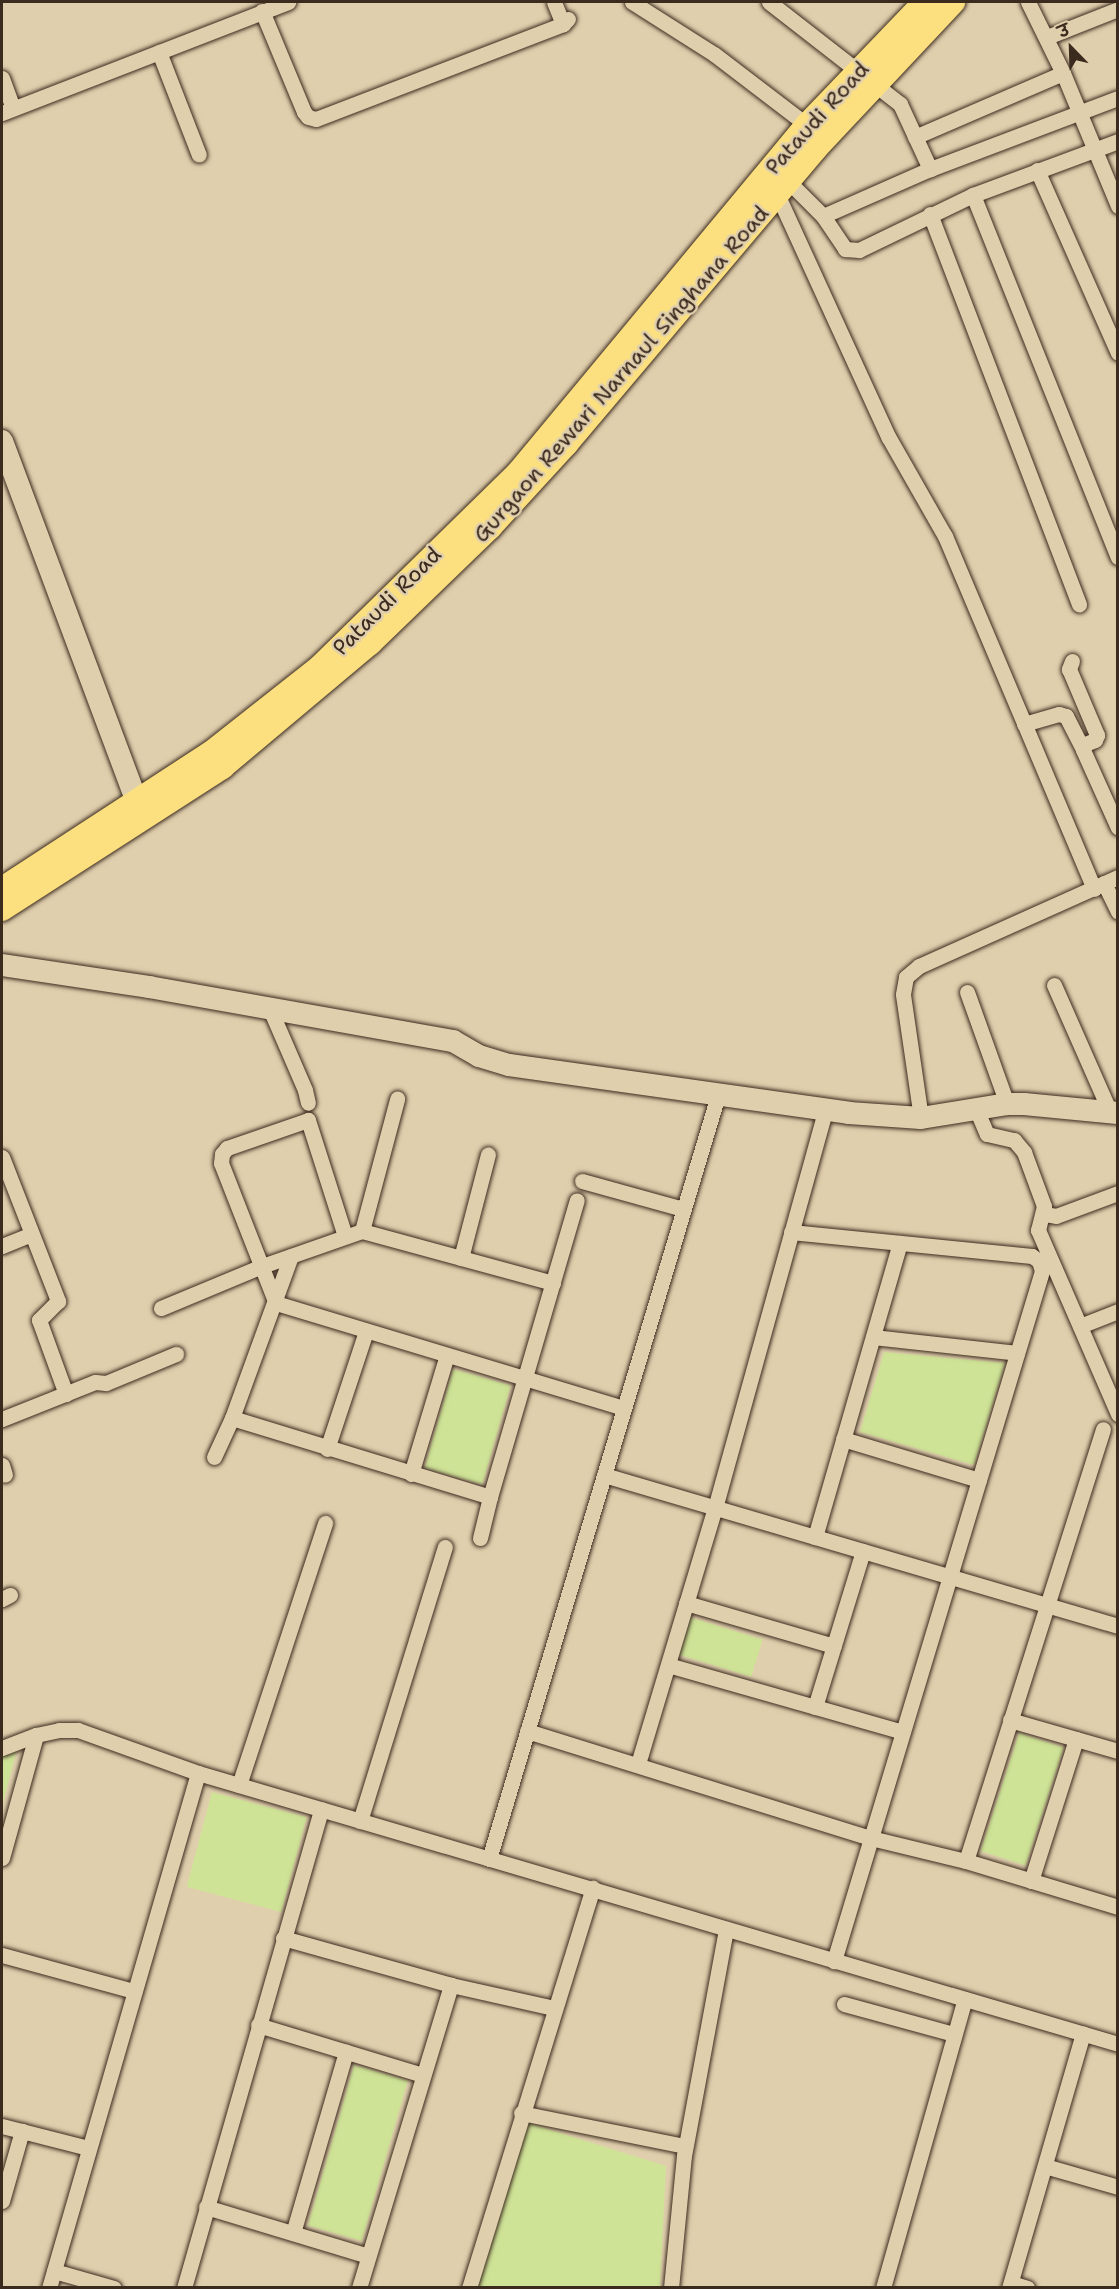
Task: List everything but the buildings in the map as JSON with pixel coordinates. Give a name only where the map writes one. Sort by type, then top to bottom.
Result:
[{"type":"main road","name":"Pataudi Road","points":[[573,422],[807,125],[869,77],[925,2]]},
{"type":"main road","name":"Gurgaon Rewari Narnaul Singhana Road","points":[[2,909],[140,810],[222,767],[370,643],[490,527],[573,422],[783,188],[869,77],[953,2]]},
{"type":"main road","points":[[2,889],[140,810]]},
{"type":"street","points":[[2,78],[7,110],[288,2]]},
{"type":"street","points":[[262,11],[304,112],[308,117],[316,119],[566,22],[554,2]]},
{"type":"street","points":[[632,2],[714,54],[807,125]]},
{"type":"street","points":[[769,2],[869,77],[900,104],[930,169]]},
{"type":"street","points":[[1028,2],[1063,73],[1093,150],[1113,183],[1118,206]]},
{"type":"street","points":[[1047,37],[1118,9]]},
{"type":"street","points":[[159,52],[199,154]]},
{"type":"street","points":[[915,137],[1063,73]]},
{"type":"street","points":[[823,216],[930,169],[1118,98]]},
{"type":"street","points":[[783,188],[823,216],[842,246],[852,251],[868,246],[973,195],[1118,141]]},
{"type":"street","points":[[1037,170],[1118,353]]},
{"type":"street","points":[[783,188],[889,438],[945,536],[1024,724],[1118,912]]},
{"type":"street","points":[[973,195],[1118,557]]},
{"type":"street","points":[[930,214],[1079,605]]},
{"type":"street","points":[[2,441],[140,810]]},
{"type":"street","points":[[1072,661],[1069,669],[1097,737],[1085,744],[1083,750]]},
{"type":"street","points":[[1024,724],[1059,714],[1066,716],[1118,828]]},
{"type":"street","points":[[921,1118],[903,994],[906,977],[919,966],[1105,883]]},
{"type":"street","points":[[2,965],[453,1041],[479,1056],[509,1065],[718,1095],[921,1118],[976,1111],[1007,1104],[1114,1112],[1054,985]]},
{"type":"street","points":[[967,992],[1007,1104]]},
{"type":"street","points":[[270,1009],[305,1090],[308,1103]]},
{"type":"street","points":[[489,1859],[718,1095]]},
{"type":"street","points":[[362,1231],[397,1099]]},
{"type":"street","points":[[639,1764],[715,1508],[826,1109]]},
{"type":"street","points":[[976,1111],[987,1134],[1014,1140],[1024,1152],[1044,1206],[1044,1214],[1038,1230],[1118,1414]]},
{"type":"street","points":[[276,1303],[221,1163],[227,1148],[308,1120],[345,1236]]},
{"type":"street","points":[[461,1258],[488,1154]]},
{"type":"street","points":[[2,1157],[58,1301],[39,1320],[66,1394]]},
{"type":"street","points":[[582,1181],[682,1209]]},
{"type":"street","points":[[1044,1214],[1056,1216],[1118,1193]]},
{"type":"street","points":[[480,1538],[577,1200]]},
{"type":"street","points":[[161,1308],[262,1266],[362,1231],[553,1283]]},
{"type":"street","points":[[791,1232],[1032,1256],[1039,1260],[1042,1270],[903,1732],[875,1839],[834,1961]]},
{"type":"street","points":[[2,1246],[31,1234]]},
{"type":"street","points":[[815,1537],[900,1243]]},
{"type":"street","points":[[213,1457],[232,1418],[276,1303],[291,1256]]},
{"type":"street","points":[[276,1303],[623,1408]]},
{"type":"street","points":[[1080,1326],[1118,1311]]},
{"type":"street","points":[[327,1449],[366,1331]]},
{"type":"street","points":[[873,1337],[1017,1353]]},
{"type":"street","points":[[2,1419],[95,1382],[106,1383],[176,1354]]},
{"type":"street","points":[[411,1474],[447,1355]]},
{"type":"street","points":[[232,1418],[327,1449],[490,1497]]},
{"type":"street","points":[[966,1861],[1103,1429]]},
{"type":"street","points":[[843,1439],[979,1480]]},
{"type":"street","points":[[604,1475],[1118,1626]]},
{"type":"street","points":[[239,1785],[325,1523]]},
{"type":"street","points":[[360,1821],[445,1547]]},
{"type":"street","points":[[815,1707],[863,1551]]},
{"type":"street","points":[[686,1603],[834,1646]]},
{"type":"street","points":[[668,1665],[903,1732]]},
{"type":"street","points":[[1010,1720],[1118,1751]]},
{"type":"street","points":[[2,1748],[36,1735],[59,1730],[78,1730],[198,1773],[1118,2044]]},
{"type":"street","points":[[527,1731],[875,1839],[966,1861],[1118,1906]]},
{"type":"street","points":[[2,1858],[36,1735]]},
{"type":"street","points":[[1032,1881],[1076,1739]]},
{"type":"street","points":[[49,2288],[198,1773]]},
{"type":"street","points":[[184,2288],[321,1809]]},
{"type":"street","points":[[469,2288],[521,2113],[593,1888]]},
{"type":"street","points":[[671,2288],[685,2146],[726,1929]]},
{"type":"street","points":[[283,1938],[451,1985],[554,2008]]},
{"type":"street","points":[[2,1955],[134,1991]]},
{"type":"street","points":[[359,2288],[451,1985]]},
{"type":"street","points":[[882,2288],[965,1999]]},
{"type":"street","points":[[844,2004],[954,2034]]},
{"type":"street","points":[[258,2025],[423,2075]]},
{"type":"street","points":[[1027,2288],[1010,2285],[1083,2034]]},
{"type":"street","points":[[293,2233],[346,2052]]},
{"type":"street","points":[[521,2113],[685,2146]]},
{"type":"street","points":[[2,2126],[88,2148]]},
{"type":"street","points":[[2,2201],[22,2132]]},
{"type":"street","points":[[1045,2166],[1118,2187]]},
{"type":"street","points":[[206,2207],[368,2256]]},
{"type":"street","points":[[54,2271],[114,2288]]},
{"type":"green space","points":[[884,1352],[1005,1363],[974,1465],[860,1432]]},
{"type":"green space","points":[[453,1369],[511,1386],[482,1485],[425,1468]]},
{"type":"green space","points":[[689,1617],[763,1640],[751,1677],[678,1654]]},
{"type":"green space","points":[[1019,1733],[1064,1748],[1025,1865],[981,1851]]},
{"type":"green space","points":[[17,1749],[2,1807],[2,1755]]},
{"type":"green space","points":[[212,1792],[307,1817],[281,1912],[187,1887]]},
{"type":"green space","points":[[354,2065],[408,2080],[362,2241],[308,2226]]},
{"type":"green space","points":[[525,2122],[666,2166],[660,2287],[474,2288]]}]
